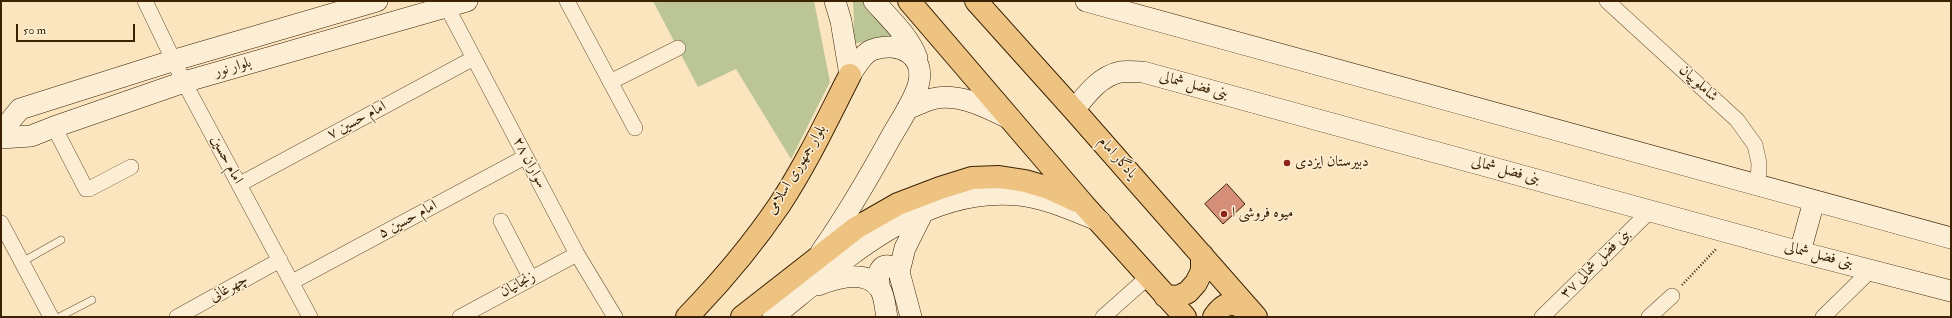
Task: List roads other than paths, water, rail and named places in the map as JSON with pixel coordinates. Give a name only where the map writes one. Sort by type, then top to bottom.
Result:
[{"type":"main road","name":"بلوار نور","points":[[1,132],[20,109],[337,10],[378,1]]},
{"type":"main road","name":"بلوار نور","points":[[1,138],[32,136],[184,82],[467,1]]},
{"type":"main road","points":[[835,1],[841,21],[850,75]]},
{"type":"main road","points":[[816,260],[845,217],[910,102],[920,76],[920,69],[913,49],[874,1]]},
{"type":"main road","points":[[909,1],[1013,119],[1084,205],[1185,317]]},
{"type":"main road","name":"یادگار امام","points":[[976,1],[1074,110],[1255,317]]},
{"type":"main road","points":[[1088,1],[1951,238]]},
{"type":"main road","points":[[850,75],[865,54],[871,50],[887,47],[903,50],[917,61]]},
{"type":"main road","name":"بنی فضل شمالی","points":[[1074,110],[1088,93],[1103,80],[1120,72],[1143,72],[1800,252],[1951,291]]},
{"type":"main road","name":"بلوار جمهوری اسلامی","points":[[687,317],[716,285],[780,203],[808,156],[850,75]]},
{"type":"main road","points":[[910,102],[951,96],[976,103],[1013,119]]},
{"type":"main road","points":[[742,317],[856,228],[898,204],[940,188],[972,178],[999,177],[1025,181],[1049,188],[1084,205]]},
{"type":"main road","points":[[780,314],[855,252],[893,227],[923,212],[954,201],[984,194],[1020,195],[1055,204],[1100,221]]},
{"type":"main road","points":[[1800,252],[1814,201]]},
{"type":"main road","points":[[910,317],[899,272],[905,248],[923,212]]},
{"type":"main road","points":[[1165,296],[1178,297],[1188,292],[1196,283],[1202,271],[1202,255]]},
{"type":"main road","points":[[887,317],[877,278],[879,271],[885,266],[893,267],[899,272]]},
{"type":"main road","points":[[810,288],[836,278],[860,277],[869,280],[880,289]]},
{"type":"main road","points":[[1214,317],[1224,305],[1232,303],[1240,305],[1255,317]]},
{"type":"street","name":"امام حسین","points":[[145,1],[175,60],[184,82],[310,317]]},
{"type":"street","points":[[567,1],[635,128]]},
{"type":"street","name":"شاملوییان","points":[[1606,1],[1737,120],[1755,146],[1759,163],[1758,184]]},
{"type":"street","name":"سواران ۲۸","points":[[447,7],[577,254],[615,317]]},
{"type":"street","points":[[610,82],[678,48]]},
{"type":"street","name":"امام حسین ۷","points":[[240,184],[474,58]]},
{"type":"street","points":[[54,127],[86,189],[89,190],[131,167]]},
{"type":"street","name":"امام حسین ۵","points":[[292,282],[525,157]]},
{"type":"street","name":"بنی فضل شمالی ۳۷","points":[[1542,317],[1650,211]]},
{"type":"street","points":[[501,221],[531,278]]},
{"type":"street","points":[[1,223],[51,317]]},
{"type":"street","name":"زنجانیان","points":[[460,317],[577,254]]},
{"type":"street","name":"چهرغانی","points":[[178,317],[280,260]]},
{"type":"street","points":[[1823,317],[1872,270]]},
{"type":"street","points":[[1102,317],[1148,277]]},
{"type":"street","points":[[1650,317],[1672,296]]},
{"type":"lane","points":[[22,262],[61,240]]},
{"type":"lane","points":[[59,317],[92,300]]},
{"type":"place","name":"دبیرستان ایزدی","points":[[1287,163]]},
{"type":"place","name":"میوه فروشی ا","points":[[1224,214]]}]
